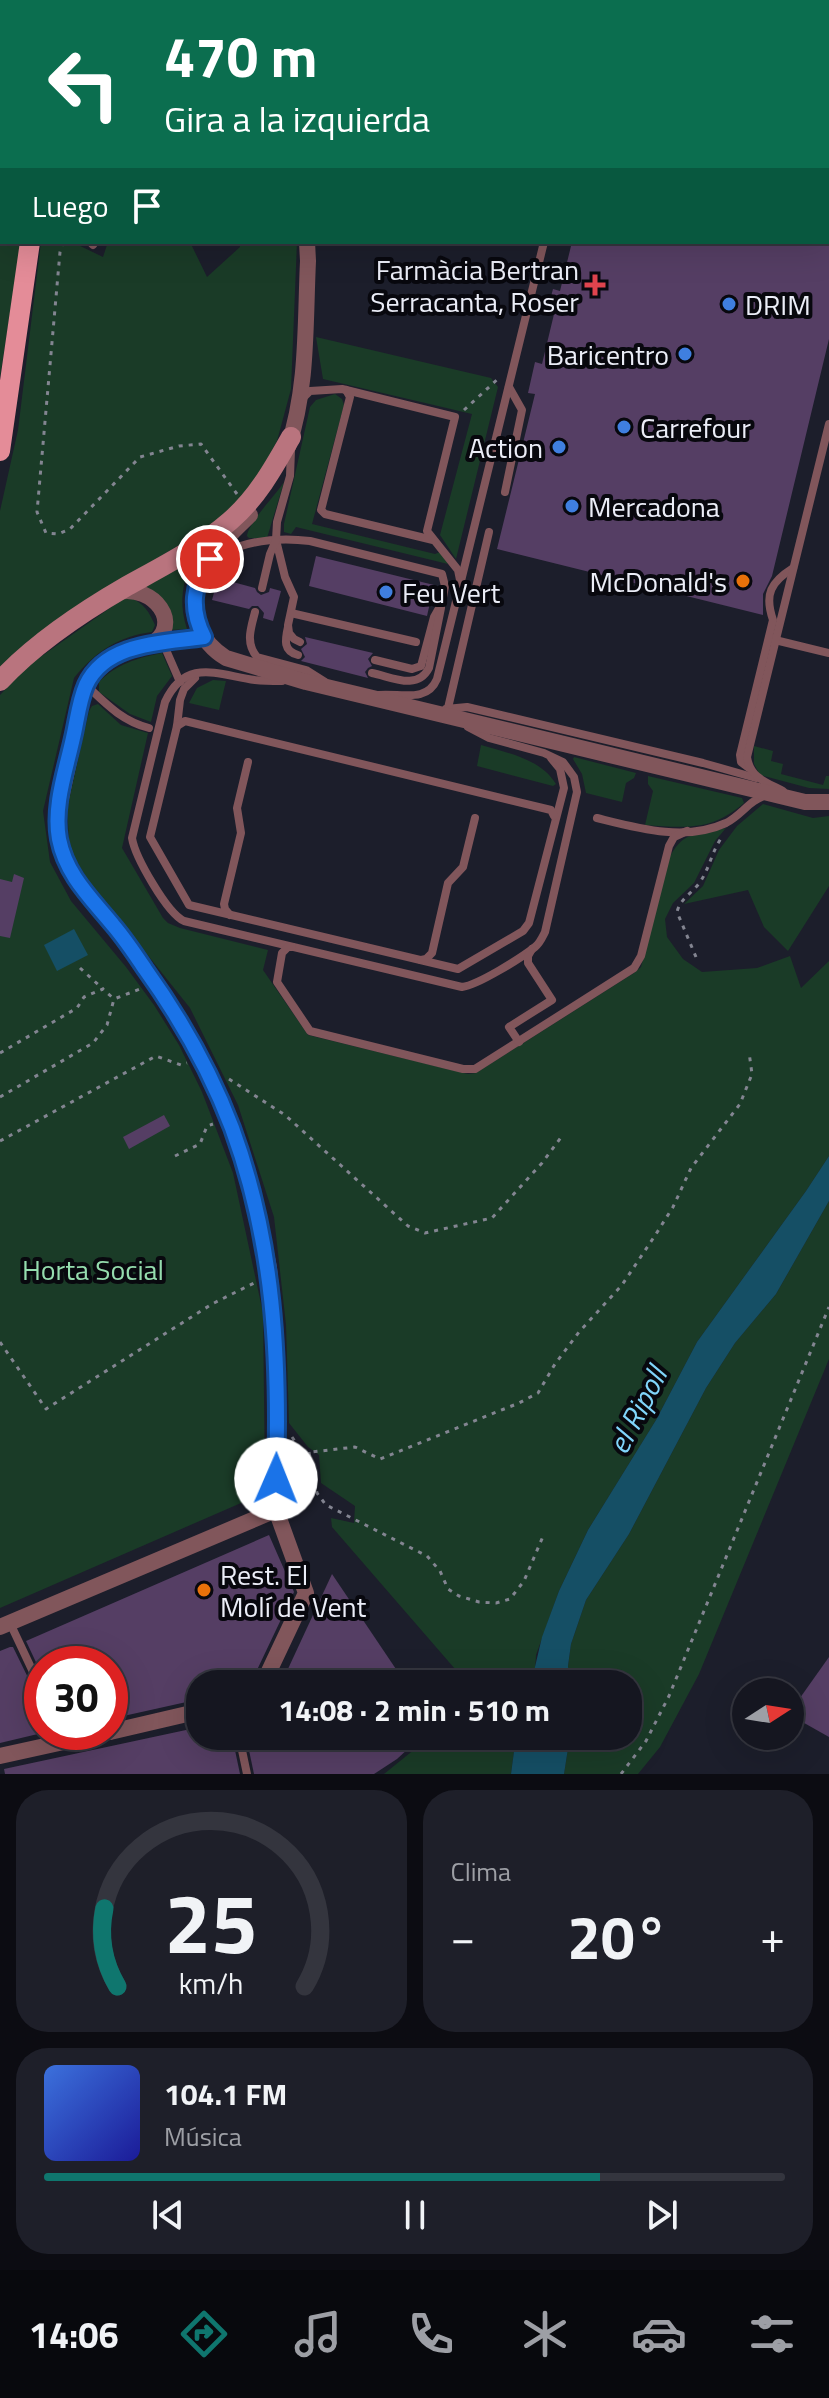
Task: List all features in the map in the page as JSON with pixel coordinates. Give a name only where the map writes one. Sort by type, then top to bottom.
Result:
[{"type":"main road","points":[[0,451],[30,244]]},
{"type":"street","points":[[309,244],[304,356],[299,406],[291,437],[276,482],[210,559],[202,570],[195,591],[195,616],[204,637],[216,652],[226,658],[306,682],[422,710],[448,712],[805,802],[829,802]]},
{"type":"street","points":[[0,681],[51,636],[214,534],[245,506],[291,437]]},
{"type":"street","points":[[116,593],[128,590],[142,592],[159,606],[165,626],[156,644]]},
{"type":"street","points":[[204,637],[135,648],[110,659],[92,676],[86,686],[59,803],[59,837],[71,872],[80,887],[115,927],[155,983],[203,1060],[228,1119],[257,1208],[274,1321],[278,1418],[276,1510],[306,1593],[270,1670]]},
{"type":"street","points":[[5,1625],[276,1510]]},
{"type":"street","points":[[128,1728],[186,1714]]},
{"type":"street","points":[[0,1756],[24,1749]]},
{"type":"lane","points":[[364,696],[427,693],[437,679],[544,244]]},
{"type":"lane","points":[[505,492],[522,410],[509,386]]},
{"type":"lane","points":[[299,406],[310,391],[346,390],[455,417],[427,527],[429,535],[458,570],[460,585]]},
{"type":"lane","points":[[346,390],[350,397],[322,512],[434,540]]},
{"type":"lane","points":[[749,768],[747,757],[829,424]]},
{"type":"lane","points":[[291,437],[290,476],[277,522],[276,540],[285,577],[294,597],[285,643],[290,652],[298,655]]},
{"type":"lane","points":[[448,712],[489,532]]},
{"type":"lane","points":[[262,588],[276,540]]},
{"type":"lane","points":[[210,559],[241,546],[276,540],[310,541],[438,572],[445,580],[441,619],[424,677],[418,681],[408,681],[372,673]]},
{"type":"lane","points":[[760,780],[741,762],[740,755],[773,620],[769,601],[773,582],[793,568]]},
{"type":"lane","points":[[375,660],[412,669],[421,666],[434,617],[442,603]]},
{"type":"lane","points":[[255,612],[249,640],[257,657],[306,670],[335,689]]},
{"type":"lane","points":[[291,613],[416,642]]},
{"type":"lane","points":[[288,625],[291,637],[300,642]]},
{"type":"lane","points":[[775,640],[829,653]]},
{"type":"lane","points":[[156,644],[180,682]]},
{"type":"lane","points":[[306,682],[199,673],[180,682],[170,692],[133,831],[136,852],[170,910],[179,919],[462,987],[475,984],[532,949],[541,940],[577,792],[567,765],[544,753],[489,738],[448,712]]},
{"type":"lane","points":[[223,673],[204,674],[187,684],[180,700],[177,726],[150,837],[189,905],[461,969],[526,927],[564,781],[558,765],[544,753]]},
{"type":"lane","points":[[86,686],[117,714],[149,728]]},
{"type":"lane","points":[[448,712],[467,707],[703,763],[760,780],[805,802]]},
{"type":"lane","points":[[177,726],[185,721],[236,733],[551,810],[555,817]]},
{"type":"lane","points":[[230,915],[224,904],[241,833],[237,808],[248,762]]},
{"type":"lane","points":[[597,818],[650,830],[687,831],[720,825],[757,798],[776,795]]},
{"type":"lane","points":[[421,960],[432,953],[448,883],[463,867],[475,818]]},
{"type":"lane","points":[[294,947],[284,951],[277,982],[307,1028],[314,1033],[463,1069],[481,1067],[634,968],[641,956],[669,846],[674,837],[687,831]]},
{"type":"lane","points":[[519,1042],[509,1027],[552,1000],[528,959],[532,949]]},
{"type":"lane","points":[[5,1625],[24,1659]]},
{"type":"lane","points":[[242,1750],[247,1774]]},
{"type":"path","points":[[62,244],[37,512],[46,533],[58,534],[70,529],[140,457],[179,446],[201,444],[245,506]]},
{"type":"path","points":[[455,417],[514,364]]},
{"type":"path","points":[[696,957],[677,918],[678,907],[700,882],[714,850],[735,817]]},
{"type":"path","points":[[80,968],[114,999]]},
{"type":"path","points":[[114,999],[155,983]]},
{"type":"path","points":[[0,1053],[77,1008],[84,997],[103,989]]},
{"type":"path","points":[[0,1097],[93,1043],[107,1025],[114,999]]},
{"type":"path","points":[[278,1418],[303,1453],[355,1447],[380,1459],[538,1393],[579,1332],[622,1285],[673,1207],[691,1168],[740,1104],[752,1074],[749,1052]]},
{"type":"path","points":[[0,1141],[156,1056],[181,1065],[203,1060],[285,1115],[408,1226],[425,1233],[492,1218],[562,1136]]},
{"type":"path","points":[[175,1156],[200,1144],[207,1126],[228,1119]]},
{"type":"path","points":[[0,1342],[46,1409],[212,1304],[269,1275]]},
{"type":"path","points":[[621,1774],[646,1741],[669,1696],[829,1307]]},
{"type":"path","points":[[309,1452],[317,1493],[326,1505],[427,1556],[440,1571],[448,1589],[459,1596],[479,1602],[496,1603],[510,1599],[524,1581],[544,1534]]},
{"type":"green space","points":[[0,244],[21,244],[0,378]]},
{"type":"green space","points":[[41,244],[76,244],[103,257],[107,244],[191,244],[207,277],[240,247],[239,244],[297,244],[291,389],[277,441],[257,479],[226,514],[89,599],[28,641],[0,668],[0,511],[18,430]]},
{"type":"green space","points":[[316,337],[491,378],[498,387],[456,559],[440,535],[472,414],[323,379]]},
{"type":"green space","points":[[335,394],[344,405],[312,524],[435,554],[440,552],[448,564],[296,527],[291,534],[284,532],[310,407],[316,400]]},
{"type":"green space","points":[[284,482],[267,538],[249,538],[252,524]]},
{"type":"green space","points":[[183,565],[189,568],[182,598],[187,629],[170,630],[154,592],[140,585]]},
{"type":"green space","name":"Horta Social","points":[[127,596],[144,607],[155,625],[152,632],[129,637],[108,647],[90,660],[74,678],[43,811],[50,862],[71,901],[126,967],[179,1045],[202,1092],[233,1173],[263,1313],[265,1479],[257,1496],[0,1608],[0,695],[29,665]]},
{"type":"green space","points":[[162,653],[172,676],[157,696],[151,722],[130,714],[99,692],[99,682],[120,666]]},
{"type":"green space","points":[[213,680],[226,681],[219,710],[189,703],[197,688]]},
{"type":"green space","points":[[98,704],[121,725],[148,733],[122,848],[163,918],[180,928],[268,950],[263,970],[308,1035],[468,1074],[476,1073],[641,967],[667,862],[673,851],[691,836],[726,828],[715,841],[694,883],[673,903],[665,919],[667,937],[683,959],[702,972],[757,968],[790,956],[801,988],[829,961],[829,1156],[697,1342],[656,1420],[588,1530],[559,1591],[536,1655],[535,1670],[456,1670],[332,1527],[331,1518],[354,1523],[355,1506],[321,1483],[319,1455],[308,1447],[289,1423],[286,1325],[274,1217],[238,1105],[190,1008],[90,883],[72,854],[67,809],[92,706]]},
{"type":"green space","points":[[481,745],[533,763],[550,775],[556,784],[553,786],[477,766]]},
{"type":"green space","points":[[754,746],[773,751],[771,761],[783,764],[781,774],[823,785],[826,776],[829,776],[829,789],[809,788],[760,775],[754,764]]},
{"type":"green space","points":[[574,757],[636,773],[626,783],[622,802],[586,793]]},
{"type":"green space","points":[[648,776],[742,798],[744,803],[721,819],[698,826],[645,825],[653,791],[648,784]]},
{"type":"green space","points":[[763,804],[813,818],[829,816],[829,886],[788,951],[764,927],[748,890],[684,904],[703,886],[719,850],[737,826]]},
{"type":"green space","points":[[829,1201],[829,1359],[699,1674],[660,1747],[638,1774],[564,1774],[568,1750],[642,1750],[642,1670],[568,1670],[571,1644],[586,1600],[629,1534],[706,1388],[735,1343],[776,1294]]},
{"type":"green space","points":[[414,1750],[514,1750],[511,1774],[384,1774]]},
{"type":"water","points":[[74,929],[88,955],[57,971],[44,945]]},
{"type":"water","points":[[829,1156],[829,1201],[776,1294],[735,1343],[706,1388],[629,1534],[586,1600],[571,1644],[568,1670],[534,1670],[542,1637],[559,1591],[588,1530],[656,1420],[697,1342]]},
{"type":"water","points":[[514,1750],[568,1750],[564,1774],[511,1774]]},
{"type":"building","name":"Baricentro","points":[[572,244],[829,244],[829,339],[772,576],[763,594],[763,615],[497,549],[535,394],[528,393],[535,362],[542,364],[555,310],[548,308],[553,289],[560,291]]},
{"type":"building","points":[[316,556],[434,585],[427,616],[309,586]]},
{"type":"building","points":[[218,578],[255,588],[261,595],[269,592],[270,588],[281,591],[273,621],[263,618],[264,613],[258,606],[249,609],[212,600]]},
{"type":"building","points":[[305,637],[373,653],[368,659],[372,666],[365,672],[368,678],[301,661],[305,657],[301,649],[307,644]]},
{"type":"building","points":[[14,874],[24,878],[10,938],[0,936],[0,879],[12,882]]},
{"type":"building","points":[[164,1115],[170,1126],[129,1149],[123,1137]]},
{"type":"building","points":[[269,1535],[294,1592],[257,1670],[186,1670],[186,1702],[128,1715],[128,1646],[28,1646],[26,1641]]},
{"type":"building","points":[[332,1574],[397,1670],[287,1670]]},
{"type":"building","points":[[13,1647],[24,1669],[24,1737],[0,1743],[0,1651]]},
{"type":"building","points":[[829,1657],[829,1737],[804,1723],[804,1692]]},
{"type":"building","points":[[186,1730],[186,1750],[235,1750],[240,1774],[5,1774],[4,1769],[93,1750],[128,1750],[128,1742]]},
{"type":"building","points":[[249,1750],[407,1750],[374,1774],[254,1774]]},
{"type":"place","name":"Farmàcia Bertran Serracanta, Roser","points":[[595,285]]},
{"type":"place","name":"DRIM","points":[[729,304]]},
{"type":"place","name":"Baricentro","points":[[685,354]]},
{"type":"place","name":"Carrefour","points":[[624,427]]},
{"type":"place","name":"Action","points":[[559,447]]},
{"type":"place","name":"Mercadona","points":[[572,506]]},
{"type":"place","name":"McDonald's","points":[[743,581]]},
{"type":"place","name":"Feu Vert","points":[[386,592]]},
{"type":"place","name":"Rest. El Molí de Vent","points":[[204,1590]]},
{"type":"route","points":[[210,559],[197,582],[194,603],[198,627],[204,637],[150,645],[122,653],[101,665],[86,686],[57,817],[63,853],[71,872],[146,969],[175,1013],[198,1050],[233,1131],[257,1208],[269,1268],[278,1418],[276,1479]]},
{"type":"water label","name":"el Ripoll","points":[[637,1410]]}]
